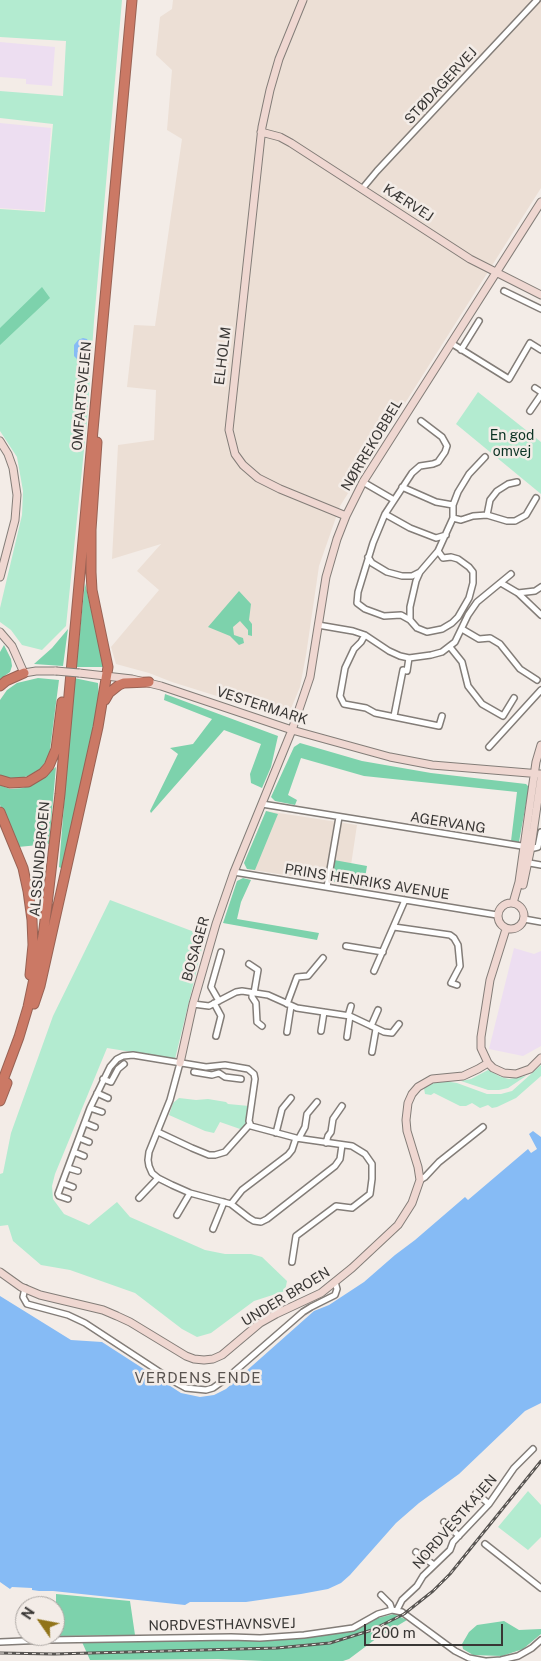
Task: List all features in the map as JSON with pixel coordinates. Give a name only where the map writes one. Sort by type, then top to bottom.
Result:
[{"type":"highway","name":"OMFARTSVEJEN","points":[[60,794],[132,0]]},
{"type":"highway","points":[[33,1008],[42,977],[98,727],[108,667],[92,590],[90,555],[102,371],[102,322]]},
{"type":"highway","points":[[0,780],[10,783],[28,782],[44,773],[54,758],[75,622]]},
{"type":"highway","points":[[0,686],[6,681],[24,673]]},
{"type":"highway","points":[[98,727],[106,699],[114,687],[124,683],[149,682]]},
{"type":"highway","name":"ALSSUNDBROEN","points":[[0,1102],[16,1063],[33,1008],[47,939],[60,794]]},
{"type":"highway","name":"ALSSUNDBROEN","points":[[0,1088],[28,1007],[43,936],[60,794]]},
{"type":"highway","points":[[0,812],[22,868],[28,891],[32,920],[31,967],[27,994],[6,1072]]},
{"type":"street","name":"ELHOLM","points":[[303,0],[279,59],[270,90],[262,132],[229,418],[230,437],[235,454],[243,465],[258,478],[346,516]]},
{"type":"street","name":"STØDAGERVEJ","points":[[362,189],[537,0]]},
{"type":"street","name":"KÆRVEJ","points":[[262,132],[280,137],[292,143],[470,259],[540,292]]},
{"type":"street","name":"NØRREKOBBEL","points":[[292,730],[310,676],[326,577],[346,516],[363,482],[541,202]]},
{"type":"street","points":[[504,291],[541,309]]},
{"type":"street","points":[[461,350],[479,321]]},
{"type":"street","points":[[451,344],[509,379],[530,344],[541,350]]},
{"type":"street","points":[[530,411],[541,393],[535,388]]},
{"type":"street","points":[[410,607],[400,615],[374,614],[360,607],[357,599],[372,542],[385,514],[416,469],[438,462],[445,452],[447,446],[442,437],[421,421]]},
{"type":"street","points":[[0,441],[8,454],[13,468],[18,495],[15,520],[0,577]]},
{"type":"street","points":[[431,560],[451,557],[458,559],[469,566],[473,572],[473,583],[464,608],[452,623],[435,631],[422,631],[413,625],[410,620],[414,578],[440,548],[453,518],[452,506],[464,482],[485,457]]},
{"type":"street","points":[[363,482],[394,500]]},
{"type":"street","points":[[487,515],[490,500],[497,491],[508,484],[517,482]]},
{"type":"street","points":[[402,487],[436,502],[452,506]]},
{"type":"street","points":[[453,518],[461,520],[473,516],[487,515],[507,521],[515,521],[526,515],[536,498]]},
{"type":"street","points":[[385,514],[410,528],[436,538],[446,535]]},
{"type":"street","points":[[436,538],[443,558]]},
{"type":"street","points":[[368,557],[372,563],[394,574],[414,578]]},
{"type":"street","points":[[365,565],[372,563]]},
{"type":"street","points":[[318,625],[365,635],[393,653],[409,658],[431,655],[450,647],[455,642],[468,615],[477,602],[511,574]]},
{"type":"street","points":[[501,583],[518,593],[541,615]]},
{"type":"street","points":[[518,593],[535,591],[541,587]]},
{"type":"street","points":[[400,615],[410,620]]},
{"type":"street","points":[[462,629],[479,639],[490,638],[500,644],[520,669],[537,680]]},
{"type":"street","points":[[0,632],[12,646],[24,673]]},
{"type":"street","points":[[365,635],[354,649],[345,668],[340,696],[344,704],[366,708],[375,713],[439,726],[442,716]]},
{"type":"street","points":[[450,647],[462,662],[468,686],[482,704],[503,716],[514,698]]},
{"type":"street","points":[[394,716],[404,670],[407,671],[409,658]]},
{"type":"street","name":"VESTERMARK","points":[[24,673],[56,671],[149,682],[292,730],[390,757],[432,765],[539,775]]},
{"type":"street","points":[[489,747],[541,690]]},
{"type":"street","name":"BOSAGER","points":[[158,1178],[152,1173],[148,1160],[149,1152],[170,1100],[216,924],[234,872],[292,730]]},
{"type":"street","points":[[514,904],[528,847],[539,775],[536,762],[541,745]]},
{"type":"street","name":"AGERVANG","points":[[262,804],[528,847]]},
{"type":"street","points":[[327,887],[339,817]]},
{"type":"street","points":[[528,847],[538,847],[541,832]]},
{"type":"street","points":[[525,862],[541,865]]},
{"type":"street","name":"PRINS HENRIKS AVENUE","points":[[234,872],[497,914]]},
{"type":"street","points":[[374,971],[405,900]]},
{"type":"street","points":[[508,903],[514,904],[522,910],[524,919],[518,928],[506,929],[499,923],[497,914],[501,907],[508,903]]},
{"type":"street","points":[[524,919],[541,922]]},
{"type":"street","points":[[394,927],[450,935],[454,938],[458,945],[460,966],[451,983],[457,986]]},
{"type":"street","points":[[506,929],[490,980],[481,1048],[488,1063],[493,1068],[504,1073],[516,1074],[530,1069],[541,1058]]},
{"type":"street","points":[[346,946],[383,952]]},
{"type":"street","points":[[216,1036],[221,1016],[211,987],[221,952]]},
{"type":"street","points":[[287,1032],[289,1005],[297,977],[308,976],[323,958]]},
{"type":"street","points":[[249,964],[258,970],[252,996],[256,1003],[257,1022],[262,1026]]},
{"type":"street","points":[[194,1004],[204,1006],[217,1002],[236,992],[253,993],[268,995],[289,1005],[349,1016],[384,1032],[392,1033],[399,1024]]},
{"type":"street","points":[[347,1037],[351,1006]]},
{"type":"street","points":[[372,1052],[373,1028],[378,1010]]},
{"type":"street","points":[[322,1031],[324,1012]]},
{"type":"street","points":[[68,1199],[58,1194],[90,1108],[103,1079],[114,1062],[123,1056],[133,1055],[206,1067],[220,1065],[248,1068],[254,1074],[250,1124],[225,1152],[209,1155],[158,1132]]},
{"type":"street","points":[[483,1127],[439,1162],[420,1180],[407,1131],[408,1103],[412,1094],[418,1087],[432,1078],[463,1076],[478,1070],[488,1063]]},
{"type":"street","points":[[103,1079],[111,1082],[118,1069],[124,1064]]},
{"type":"street","points":[[220,1065],[220,1072],[224,1076],[241,1079]]},
{"type":"street","points":[[194,1072],[212,1075],[220,1072]]},
{"type":"street","points":[[97,1093],[108,1098]]},
{"type":"street","points":[[276,1133],[282,1109],[291,1098]]},
{"type":"street","points":[[231,1204],[242,1190],[288,1155],[305,1127],[307,1114],[317,1102]]},
{"type":"street","points":[[326,1143],[331,1132],[332,1119],[342,1106]]},
{"type":"street","points":[[90,1108],[102,1112]]},
{"type":"street","points":[[85,1123],[95,1127]]},
{"type":"street","points":[[250,1124],[253,1127],[276,1133],[358,1149],[365,1154],[372,1164],[370,1194],[352,1208],[336,1206],[296,1236],[292,1262]]},
{"type":"street","points":[[79,1138],[89,1142]]},
{"type":"street","points":[[139,1198],[158,1178],[190,1193],[231,1204],[254,1221],[261,1222],[335,1166],[340,1159],[342,1145]]},
{"type":"street","points":[[74,1152],[84,1156]]},
{"type":"street","points":[[68,1168],[78,1171]]},
{"type":"street","name":"UNDER BROEN","points":[[0,1272],[25,1288],[51,1298],[117,1316],[186,1356],[194,1359],[212,1359],[222,1355],[260,1324],[276,1314],[311,1298],[335,1282],[398,1225],[412,1203],[420,1180]]},
{"type":"street","points":[[62,1183],[73,1187]]},
{"type":"street","points":[[177,1215],[190,1193]]},
{"type":"street","points":[[213,1229],[224,1202]]},
{"type":"street","points":[[25,1288],[23,1297],[27,1304],[68,1314],[86,1323],[175,1382],[186,1388],[206,1390],[213,1388],[227,1378],[303,1312],[336,1295],[335,1282]]},
{"type":"street","name":"NORDVESTKAJEN","points":[[395,1610],[402,1600],[417,1586],[423,1576],[450,1550],[453,1542],[489,1504],[514,1468],[533,1449]]},
{"type":"street","points":[[476,1493],[489,1504]]},
{"type":"street","points":[[444,1522],[459,1536]]},
{"type":"street","points":[[485,1544],[541,1588]]},
{"type":"street","points":[[416,1552],[434,1565]]},
{"type":"street","points":[[381,1595],[395,1610],[406,1615],[469,1658],[486,1661],[518,1656],[541,1640]]},
{"type":"street","name":"NORDVESTHAVNSVEJ","points":[[0,1642],[260,1638],[304,1635],[352,1628],[378,1614],[395,1610]]},
{"type":"shaded area","points":[[173,0],[541,0],[541,188],[340,506],[319,566],[300,687],[287,718],[116,664],[111,647],[159,590],[137,571],[161,544],[112,559],[118,445],[154,440],[156,390],[127,387],[134,325],[155,326],[182,139],[167,130],[172,70],[156,55],[160,17],[172,9]]},
{"type":"shaded area","points":[[0,42],[55,47],[52,86],[26,84],[26,79],[0,77]]},
{"type":"shaded area","points":[[0,123],[51,128],[44,211],[0,208]]},
{"type":"shaded area","points":[[266,811],[357,825],[348,885],[247,869],[244,863]]},
{"type":"shaded area","points":[[514,948],[534,954],[541,951],[541,1046],[523,1056],[489,1049]]},
{"type":"green space","points":[[0,0],[122,0],[87,421],[66,626],[42,650],[22,645],[11,630],[0,622],[0,608],[22,515],[23,491],[17,457],[0,431],[0,209],[45,212],[53,124],[0,118],[0,91],[63,96],[66,41],[0,37]]},
{"type":"green space","points":[[42,287],[50,298],[0,345],[0,328]]},
{"type":"green space","name":"En god omvej","points":[[478,392],[541,442],[541,494],[456,424]]},
{"type":"green space","points":[[85,583],[104,667],[76,667]]},
{"type":"green space","points":[[239,591],[251,604],[249,620],[252,624],[252,636],[248,635],[248,630],[240,621],[233,627],[234,635],[243,638],[244,643],[239,645],[230,636],[208,627]]},
{"type":"green space","points":[[68,629],[63,666],[34,664],[52,648]]},
{"type":"green space","points":[[4,645],[11,659],[12,666],[10,672],[0,679],[0,652]]},
{"type":"green space","points":[[38,678],[59,680],[49,757],[40,769],[28,776],[17,779],[2,778],[0,777],[0,700],[7,690],[17,683]]},
{"type":"green space","points":[[74,678],[98,683],[99,699],[63,869],[59,867]]},
{"type":"green space","points":[[165,694],[278,736],[271,767],[262,788],[251,783],[250,774],[261,744],[224,730],[151,813],[150,811],[178,754],[170,748],[193,744],[212,719],[164,700]]},
{"type":"green space","points":[[300,743],[362,761],[431,773],[526,784],[529,787],[519,842],[511,841],[517,792],[364,776],[301,758],[288,795],[297,800],[295,805],[275,801],[271,797],[294,747]]},
{"type":"green space","points":[[56,767],[49,844],[18,847],[0,805],[0,785],[10,789],[23,788],[39,780]]},
{"type":"green space","points":[[266,811],[278,814],[255,870],[247,869],[244,863]]},
{"type":"green space","points":[[334,860],[367,866],[365,878],[374,879],[372,889],[330,881]]},
{"type":"green space","points":[[243,878],[251,880],[241,902],[237,919],[319,933],[317,940],[223,923],[237,881]]},
{"type":"green space","points":[[110,900],[205,936],[175,1059],[107,1048],[55,1174],[52,1186],[53,1199],[64,1214],[89,1225],[117,1202],[130,1217],[205,1250],[225,1254],[251,1254],[262,1257],[287,1281],[285,1291],[254,1301],[211,1333],[197,1337],[182,1329],[135,1293],[70,1270],[41,1265],[13,1241],[8,1225],[0,1226],[0,1174],[3,1173],[11,1133],[53,1016]]},
{"type":"green space","points":[[541,1065],[541,1076],[516,1098],[497,1107],[492,1108],[488,1105],[480,1108],[472,1103],[460,1106],[434,1093],[431,1095],[425,1094],[424,1088],[444,1081],[457,1083],[487,1094],[501,1094],[512,1091]]},
{"type":"green space","points":[[488,1070],[509,1079],[526,1076],[508,1088],[499,1090],[488,1090],[461,1081],[471,1079]]},
{"type":"green space","points":[[179,1098],[208,1099],[228,1104],[249,1106],[246,1126],[243,1130],[220,1122],[214,1133],[205,1131],[169,1115],[173,1103]]},
{"type":"green space","points":[[528,1491],[541,1505],[541,1537],[528,1550],[498,1527]]},
{"type":"green space","points":[[56,1594],[130,1601],[135,1635],[65,1636],[65,1596],[56,1596]]},
{"type":"green space","points":[[394,1614],[407,1620],[377,1638],[349,1659],[343,1661],[218,1659],[90,1660],[82,1642],[302,1638],[353,1631],[378,1618]]},
{"type":"green space","points":[[504,1621],[519,1630],[541,1629],[541,1634],[523,1649],[502,1656],[473,1655],[463,1649],[462,1644],[469,1632],[477,1625]]},
{"type":"water","points":[[83,338],[88,341],[87,357],[83,365],[74,356],[74,345]]},
{"type":"water","points":[[533,1131],[541,1137],[541,1403],[525,1411],[459,1474],[419,1503],[396,1523],[341,1583],[328,1589],[246,1602],[190,1602],[185,1605],[39,1591],[32,1590],[32,1588],[12,1587],[10,1589],[0,1582],[0,1296],[71,1340],[102,1342],[181,1393],[200,1397],[214,1395],[226,1389],[314,1311],[329,1305],[364,1282],[465,1197],[468,1200],[528,1149],[531,1153],[537,1149],[529,1134]]},
{"type":"railway","points":[[0,1653],[54,1654],[277,1648],[330,1643],[372,1630],[404,1614],[433,1591],[450,1574],[541,1461]]},
{"type":"district","name":"VERDENS ENDE","points":[[198,1378]]}]
